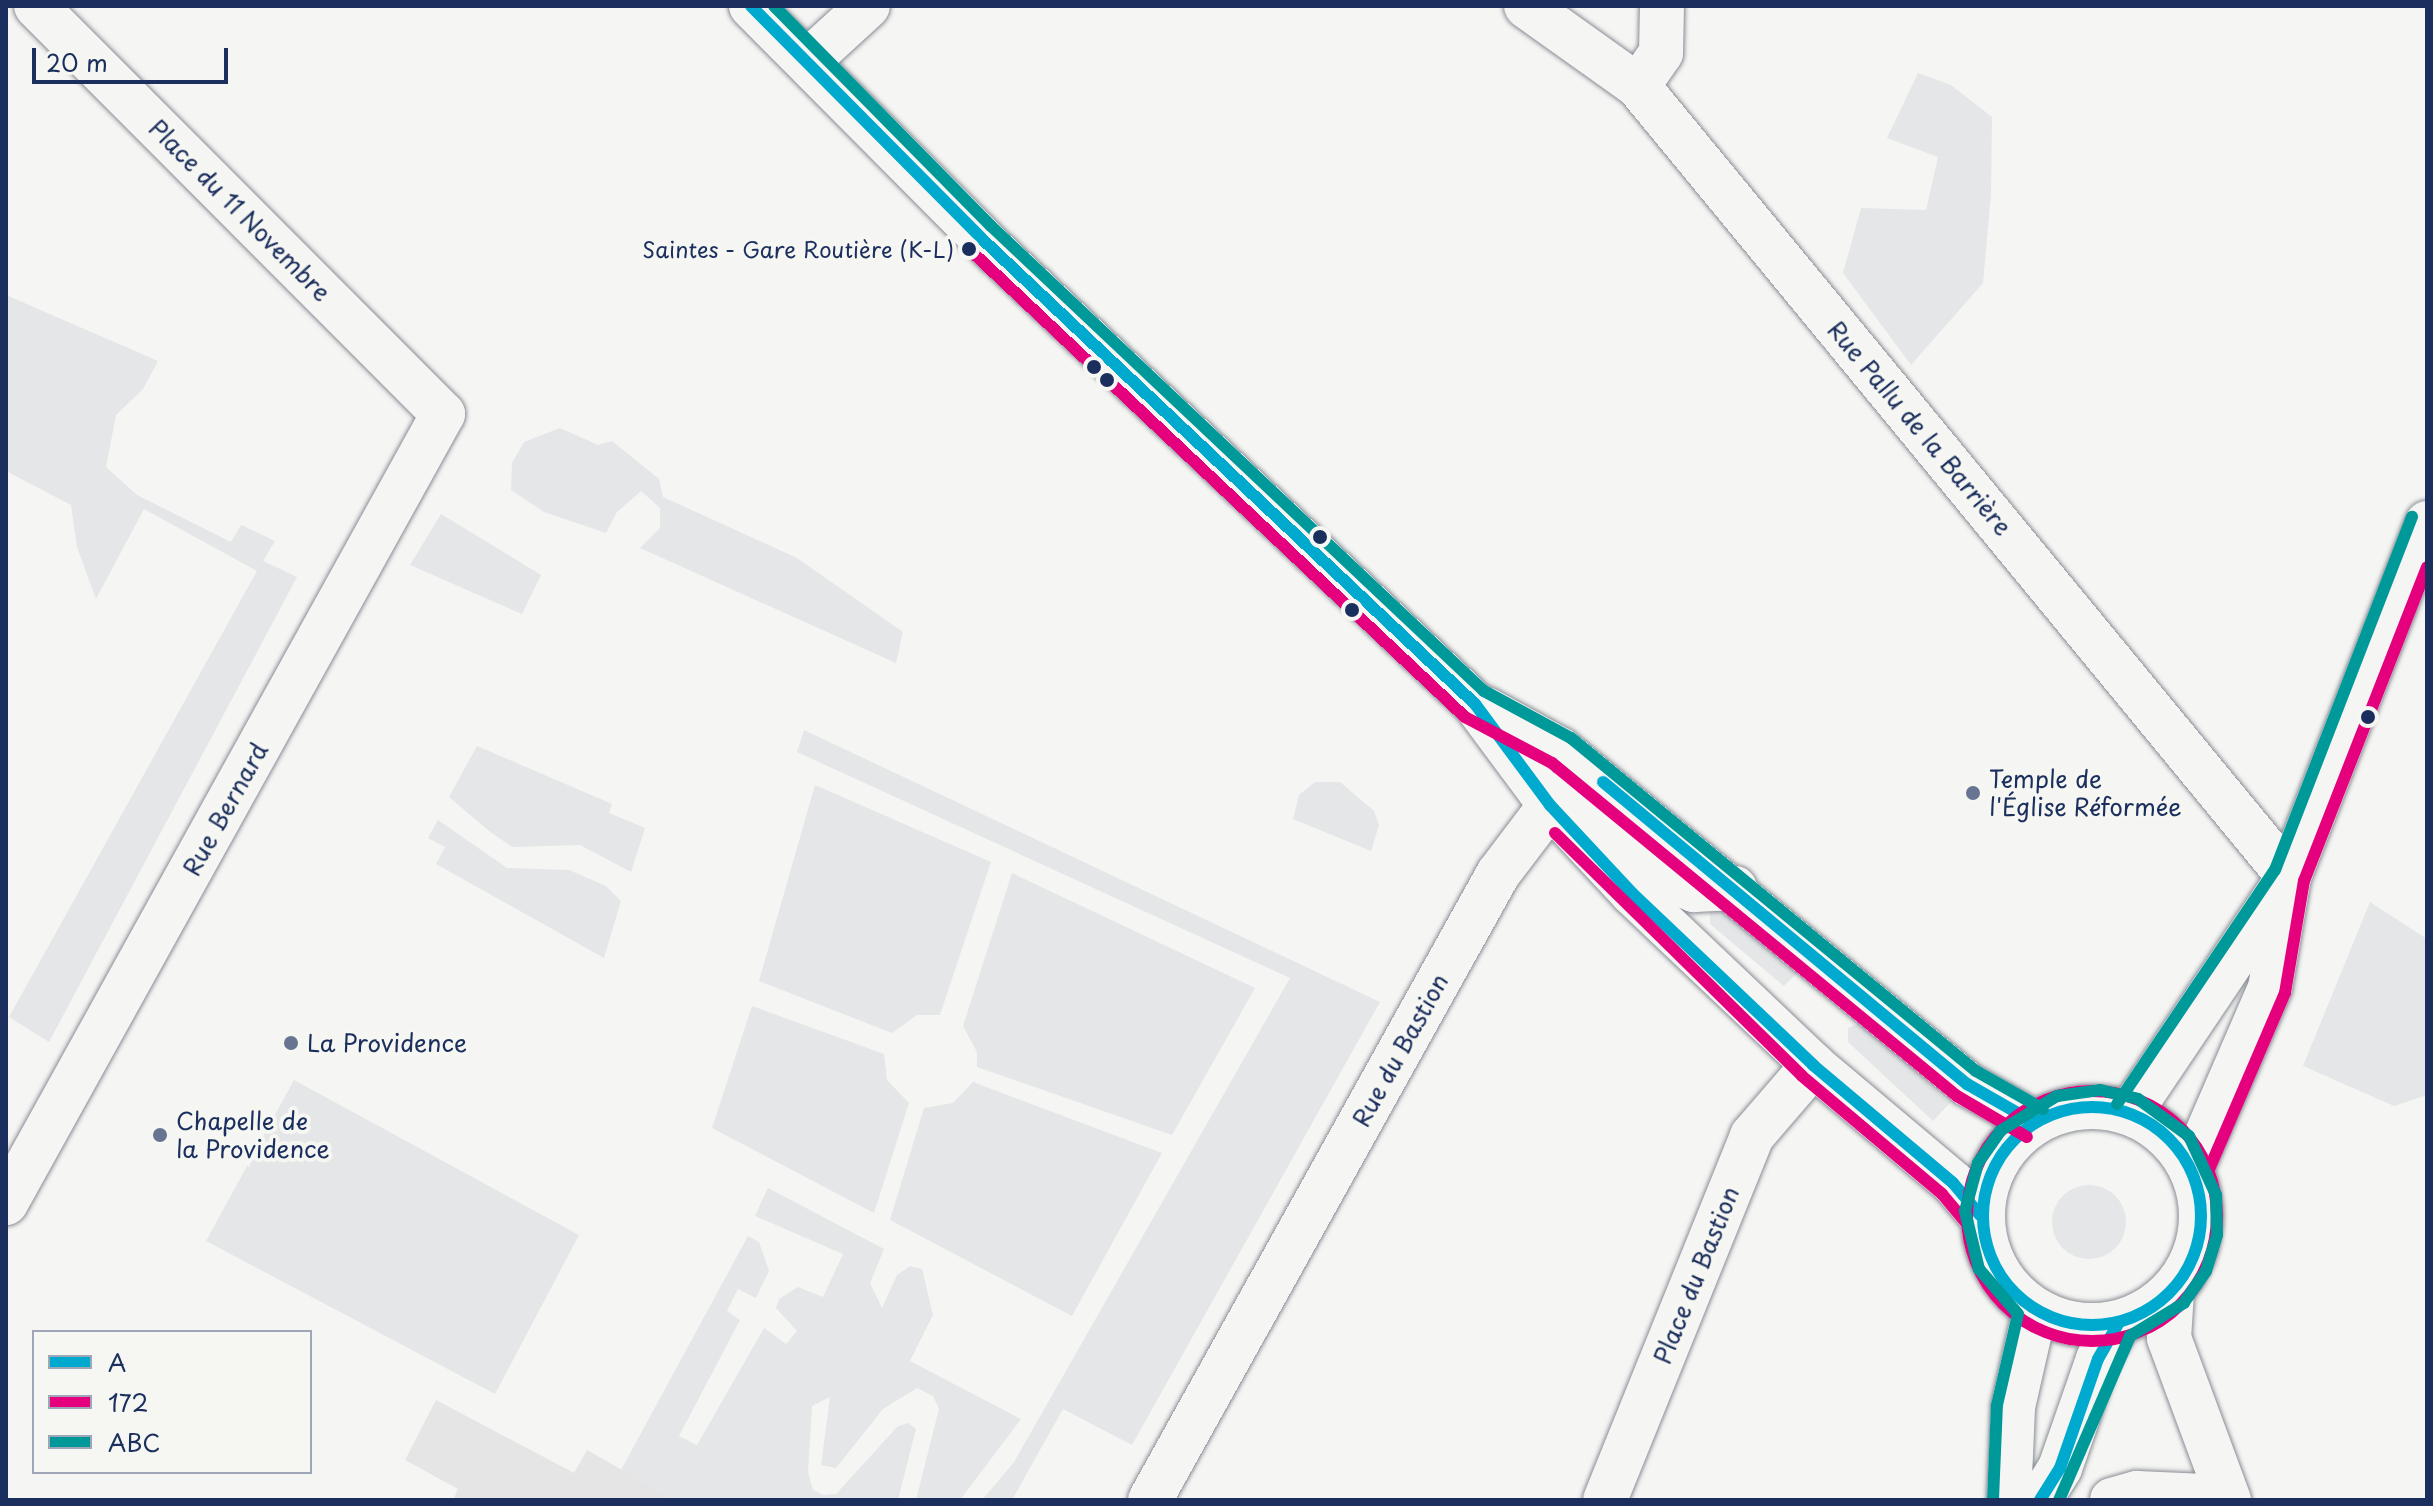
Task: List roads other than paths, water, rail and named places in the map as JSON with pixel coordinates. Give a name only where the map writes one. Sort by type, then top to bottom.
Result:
[{"type":"street","name":"Place du 11 Novembre","points":[[36,6],[443,414]]},
{"type":"street","points":[[751,6],[980,237],[1475,704],[1550,805],[1813,1065],[1953,1183],[1980,1215],[1993,1262],[2035,1310],[2070,1324],[2118,1324]]},
{"type":"street","points":[[808,61],[868,6]]},
{"type":"street","name":"Rue Pallu de la Barrière","points":[[1526,6],[1638,86],[2289,877]]},
{"type":"street","points":[[1638,86],[1661,53],[1662,6]]},
{"type":"street","name":"Rue Bernard","points":[[6,1203],[443,414]]},
{"type":"street","points":[[2192,1168],[2270,988],[2289,877],[2427,523]]},
{"type":"street","points":[[1475,704],[1561,750],[1735,888],[1967,1084],[2035,1123]]},
{"type":"street","points":[[1550,805],[1566,791],[1574,794],[1675,882],[1694,890],[1735,888]]},
{"type":"street","name":"Rue du Bastion","points":[[1150,1500],[1498,874],[1550,805]]},
{"type":"street","points":[[2130,1113],[2289,877]]},
{"type":"street","name":"Place du Bastion","points":[[1605,1500],[1752,1136],[1813,1065]]},
{"type":"street","points":[[1980,1215],[1993,1169],[2035,1123],[2064,1110],[2098,1106],[2130,1113],[2177,1146],[2192,1168],[2201,1200],[2201,1233],[2191,1265],[2172,1292],[2118,1324],[2098,1359],[2060,1468],[2040,1500]]},
{"type":"street","points":[[2112,1500],[2137,1493],[2228,1498],[2169,1338],[2172,1292]]},
{"type":"street","points":[[2009,1500],[2013,1407],[2035,1310]]},
{"type":"place","name":"Saintes - Gare Routière (K-L)","points":[[969,249]]},
{"type":"place","name":"Temple de l'Église Réformée","points":[[1973,793]]},
{"type":"place","name":"La Providence","points":[[291,1043]]},
{"type":"place","name":"Chapelle de la Providence","points":[[160,1135]]}]
